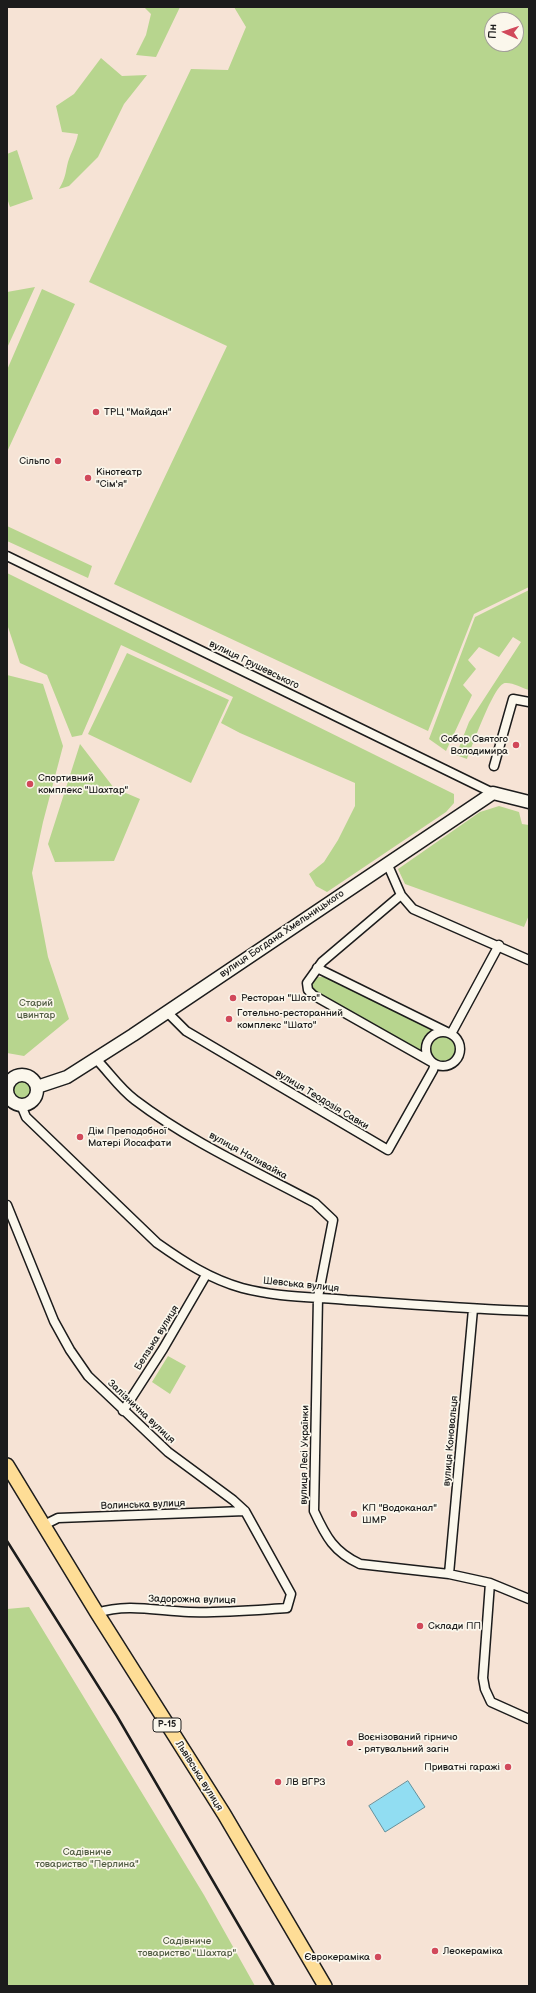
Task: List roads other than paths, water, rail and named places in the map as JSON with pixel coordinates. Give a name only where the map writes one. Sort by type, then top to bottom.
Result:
[{"type":"main road","points":[[492,793],[529,802]]},
{"type":"main road","name":"вулиця Богдана Хмельницького","points":[[37,1087],[68,1076],[285,934],[387,863],[492,793]]},
{"type":"main road","points":[[24,1075],[33,1079],[37,1087],[37,1092],[33,1100],[25,1105],[16,1104],[9,1097],[7,1088],[8,1084],[15,1077],[24,1075]]},
{"type":"main road","name":"Львівська вулиця","points":[[7,1465],[97,1613],[224,1814],[325,1986]]},
{"type":"street","name":"вулиця Грушевського","points":[[7,556],[492,793]]},
{"type":"street","points":[[494,766],[513,699],[529,702]]},
{"type":"street","points":[[387,863],[401,895],[413,909],[499,945],[529,960]]},
{"type":"street","points":[[317,968],[451,1034],[460,1045],[459,1055],[452,1063],[447,1066],[435,1064],[313,995],[308,990],[307,983],[317,968],[401,895]]},
{"type":"street","points":[[451,1034],[499,945]]},
{"type":"street","name":"вулиця Теодозія Савки","points":[[166,1012],[186,1031],[388,1150],[435,1064]]},
{"type":"street","points":[[435,1064],[427,1054],[428,1041],[438,1032],[451,1034]]},
{"type":"street","name":"вулиця Наливайка","points":[[95,1058],[116,1083],[134,1100],[177,1128],[315,1203],[325,1211],[333,1220],[318,1297]]},
{"type":"street","name":"Шевська вулиця","points":[[20,1105],[26,1117],[157,1243],[206,1275],[242,1288],[276,1294],[473,1309],[529,1311]]},
{"type":"street","name":"Залізнична вулиця","points":[[7,1205],[54,1321],[70,1350],[88,1376],[123,1411],[168,1452],[233,1500],[245,1511],[291,1594],[287,1608]]},
{"type":"street","name":"Белзька вулиця","points":[[123,1411],[163,1349],[206,1275]]},
{"type":"street","name":"вулиця Лесі Українки","points":[[318,1297],[314,1511],[325,1534],[337,1550],[347,1558],[360,1564],[449,1574],[490,1583],[529,1599]]},
{"type":"street","name":"вулиця Коновальця","points":[[449,1574],[473,1309]]},
{"type":"street","name":"Волинська вулиця","points":[[44,1525],[58,1518],[245,1511]]},
{"type":"street","points":[[490,1583],[483,1678],[485,1689],[491,1702],[529,1719]]},
{"type":"street","name":"Задорожна вулиця","points":[[97,1613],[110,1609],[128,1608],[190,1612],[287,1608]]},
{"type":"water","points":[[408,1781],[425,1807],[385,1832],[369,1806]]},
{"type":"railway","points":[[7,1541],[117,1716],[274,1986]]},
{"type":"place","name":"ТРЦ \"Майдан\"","points":[[96,412]]},
{"type":"place","name":"Сільпо","points":[[58,461]]},
{"type":"place","name":"Кінотеатр \"Сім'я\"","points":[[88,478]]},
{"type":"place","name":"Собор Святого Володимира","points":[[516,745]]},
{"type":"place","name":"Спортивний комплекс \"Шахтар\"","points":[[30,784]]},
{"type":"place","name":"Ресторан \"Шато\"","points":[[233,998]]},
{"type":"place","name":"Готельно-ресторанний комплекс \"Шато\"","points":[[229,1019]]},
{"type":"place","name":"Дім Преподобної Матері Йосафати","points":[[80,1137]]},
{"type":"place","name":"КП \"Водоканал\" ШМР","points":[[354,1514]]},
{"type":"place","name":"Склади ПП","points":[[420,1626]]},
{"type":"place","name":"Воєнізований гірничо - рятувальний загін","points":[[350,1743]]},
{"type":"place","name":"Приватні гаражі","points":[[508,1767]]},
{"type":"place","name":"ЛВ ВГРЗ","points":[[278,1782]]},
{"type":"place","name":"Леокераміка","points":[[435,1951]]},
{"type":"place","name":"Єврокераміка","points":[[378,1957]]},
{"type":"park label","name":"Старий цвинтар","points":[[36,1008]]},
{"type":"park label","name":"Садівниче товариство \"Перлина\"","points":[[87,1858]]},
{"type":"park label","name":"Садівниче товариство \"Шахтар\"","points":[[187,1946]]}]
